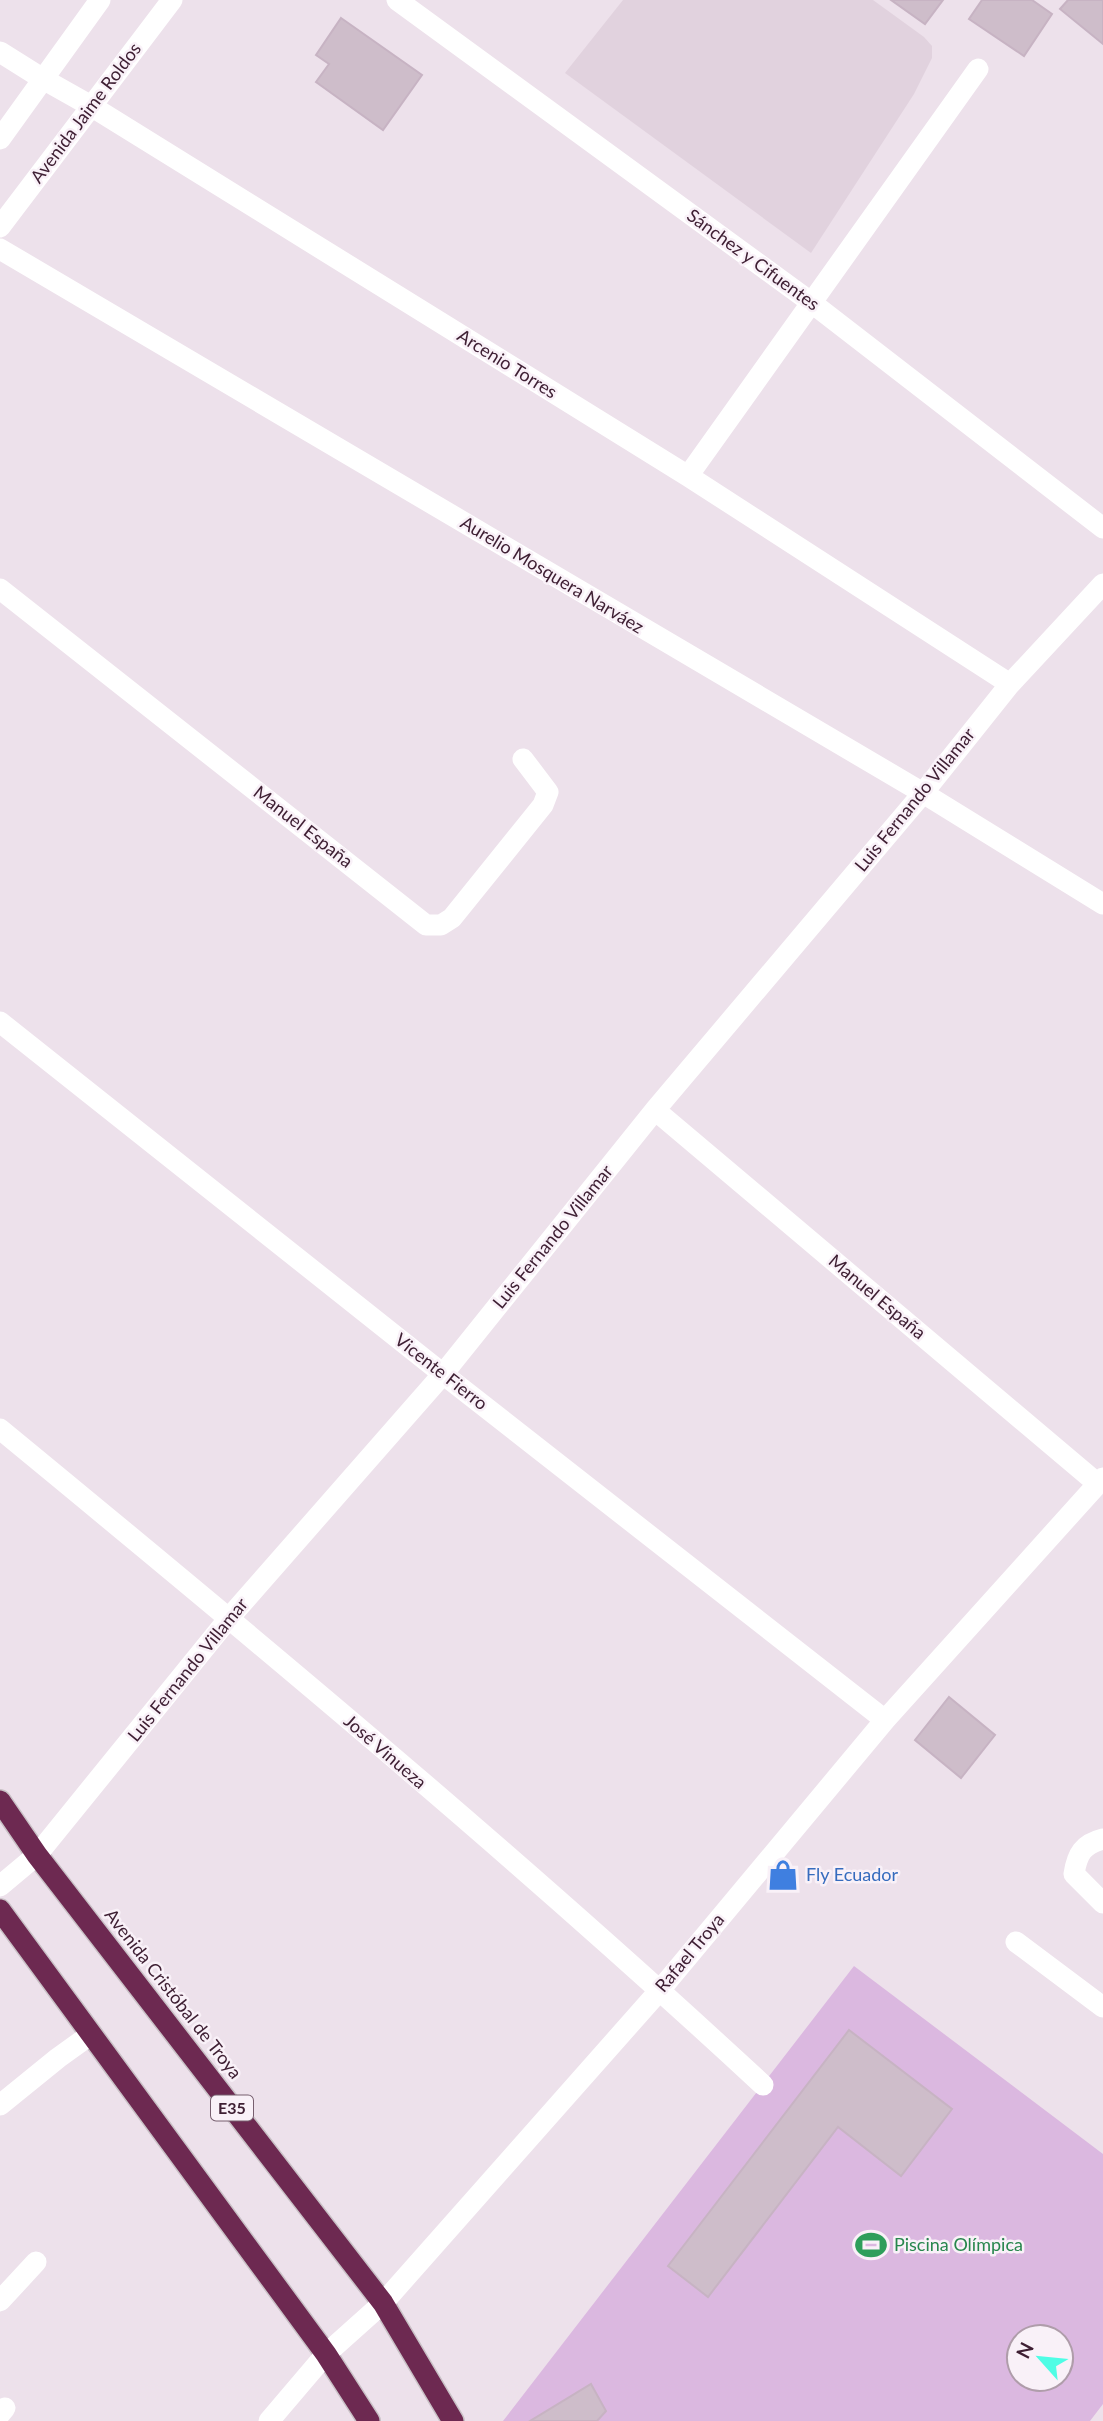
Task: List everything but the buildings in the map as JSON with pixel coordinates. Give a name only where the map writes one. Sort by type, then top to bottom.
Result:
[{"type":"highway","name":"Avenida Cristóbal de Troya","points":[[0,1801],[37,1855],[383,2303],[453,2421]]},
{"type":"highway","points":[[0,1910],[326,2354],[369,2421]]},
{"type":"street","points":[[0,139],[100,0]]},
{"type":"street","name":"Avenida Jaime Roldos","points":[[0,227],[172,0]]},
{"type":"street","name":"Sánchez y Cifuentes","points":[[397,0],[812,303],[1103,528]]},
{"type":"street","name":"Arcenio Torres","points":[[0,52],[688,476],[1010,684]]},
{"type":"street","points":[[688,476],[978,69]]},
{"type":"street","name":"Aurelio Mosquera Narváez","points":[[0,250],[923,793],[1103,904]]},
{"type":"street","name":"Luis Fernando Villamar","points":[[0,1886],[37,1855],[229,1618],[443,1374],[655,1110],[923,793],[1010,684],[1103,584]]},
{"type":"street","name":"Manuel España","points":[[0,589],[426,925],[441,925],[452,918],[543,805],[548,792],[523,759]]},
{"type":"street","name":"Vicente Fierro","points":[[0,1022],[885,1720]]},
{"type":"street","name":"Manuel España","points":[[655,1110],[1101,1481]]},
{"type":"street","name":"José Vinueza","points":[[0,1429],[229,1618],[660,1990],[763,2085]]},
{"type":"street","name":"Rafael Troya","points":[[269,2421],[326,2354],[383,2303],[660,1990],[885,1720],[1101,1481]]},
{"type":"street","points":[[1103,1839],[1091,1842],[1076,1858],[1074,1874],[1103,1903]]},
{"type":"street","points":[[1016,1942],[1103,2007]]},
{"type":"street","points":[[0,2105],[90,2035]]},
{"type":"street","points":[[0,2301],[36,2262]]},
{"type":"shaded area","points":[[623,0],[873,0],[924,37],[932,46],[932,58],[914,94],[811,253],[565,73]]},
{"type":"shaded area","name":"Piscina Olímpica","points":[[854,1966],[1103,2154],[1103,2404],[1090,2421],[503,2421]]},
{"type":"place","name":"Fly Ecuador","points":[[783,1875]]},
{"type":"place","name":"Piscina Olímpica","points":[[871,2245]]}]
